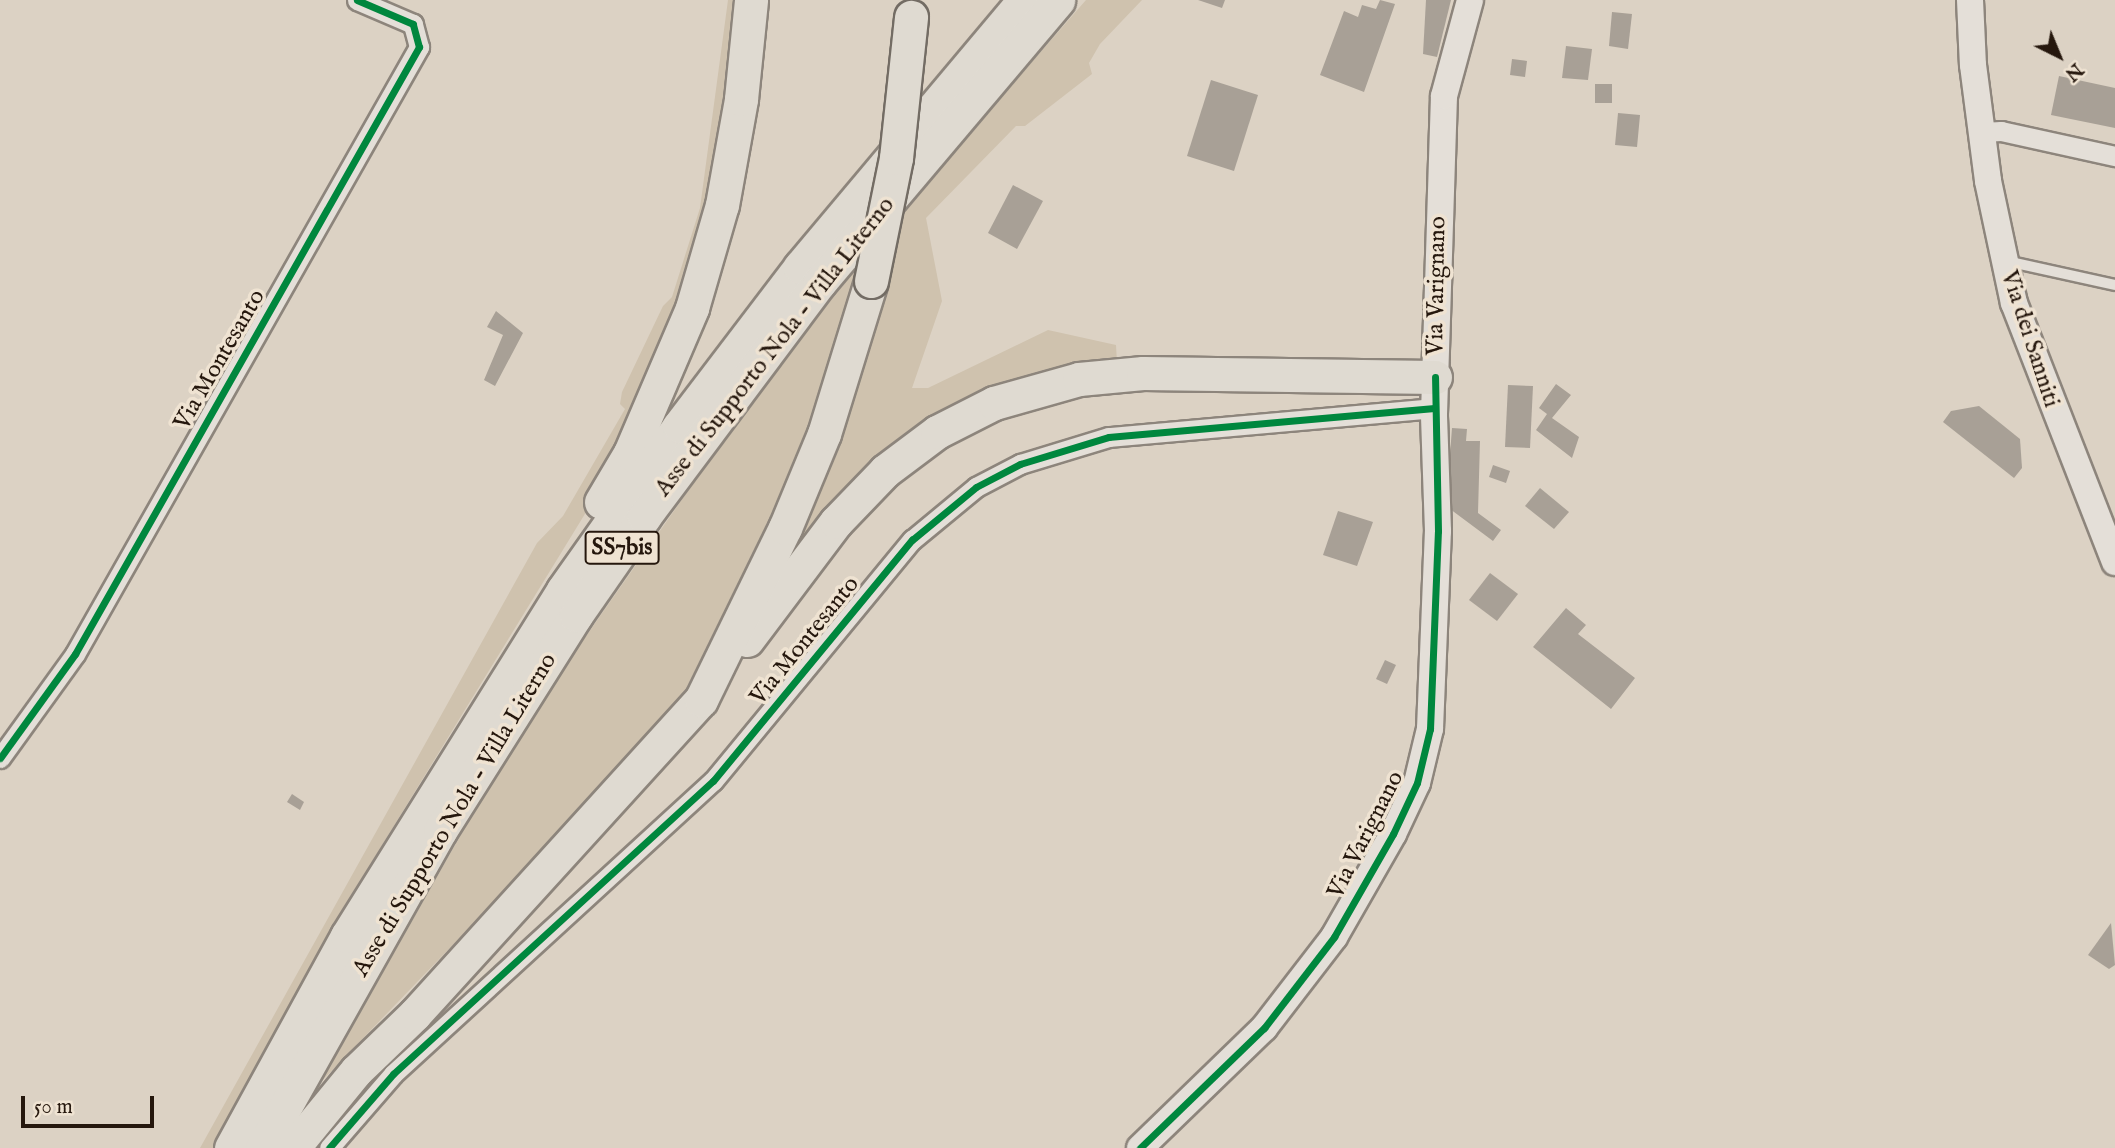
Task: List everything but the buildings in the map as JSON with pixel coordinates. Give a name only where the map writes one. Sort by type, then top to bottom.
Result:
[{"type":"highway","points":[[584,559],[598,507],[630,453],[692,308],[722,205],[741,99],[751,0]]},
{"type":"highway","name":"Asse di Supporto Nola - Villa Literno","points":[[231,1148],[347,936],[584,559],[800,267],[1024,0]]},
{"type":"highway","name":"Asse di Supporto Nola - Villa Literno","points":[[262,1148],[440,831],[636,528],[820,282],[1058,0]]},
{"type":"highway","points":[[701,700],[785,528],[824,434],[870,281],[896,158],[912,8]]},
{"type":"highway","points":[[293,1148],[356,1072],[415,1014],[701,700],[836,522],[885,471],[937,432],[994,403],[1079,379],[1143,373],[1435,393]]},
{"type":"main road","name":"Via Varignano","points":[[1140,1148],[1264,1028],[1288,998],[1366,884],[1416,783],[1430,729],[1438,531],[1435,393],[1444,96],[1470,0]]},
{"type":"main road","name":"Via dei Sanniti","points":[[1956,0],[1973,65]]},
{"type":"main road","name":"Via dei Sanniti","points":[[1970,0],[1973,65],[2004,260],[2025,337],[2115,562]]},
{"type":"street","name":"Via Montesanto","points":[[0,758],[75,654],[419,47],[414,24],[358,0]]},
{"type":"street","points":[[1982,132],[2001,131],[2115,156]]},
{"type":"street","name":"Via Montesanto","points":[[329,1148],[393,1074],[713,781],[912,540],[976,487],[1020,464],[1109,437],[1435,393]]},
{"type":"lane","points":[[2004,260],[2115,285]]},
{"type":"shaded area","points":[[728,0],[744,0],[700,255],[618,460],[384,842],[216,1148],[200,1148],[537,543],[563,516],[625,409],[620,404],[622,392],[663,306],[672,297],[700,208]]},
{"type":"shaded area","points":[[1086,0],[1142,0],[1100,44],[1089,63],[1092,74],[1025,126],[1016,126],[926,218],[942,301],[912,388],[928,388],[1048,330],[1116,345],[1117,363],[1016,388],[774,577],[827,473],[902,211]]},
{"type":"shaded area","points":[[861,263],[816,420],[726,623],[690,684],[619,772],[321,1082],[494,776],[579,646],[773,370]]},
{"type":"cycle path","points":[[0,758],[75,654],[419,47],[413,24],[357,0]]},
{"type":"cycle path","points":[[1140,1148],[1264,1028],[1334,937],[1393,834],[1417,783],[1430,729],[1438,531],[1435,377]]},
{"type":"cycle path","points":[[329,1148],[393,1074],[713,781],[912,540],[976,487],[1020,464],[1109,437],[1434,408]]}]
